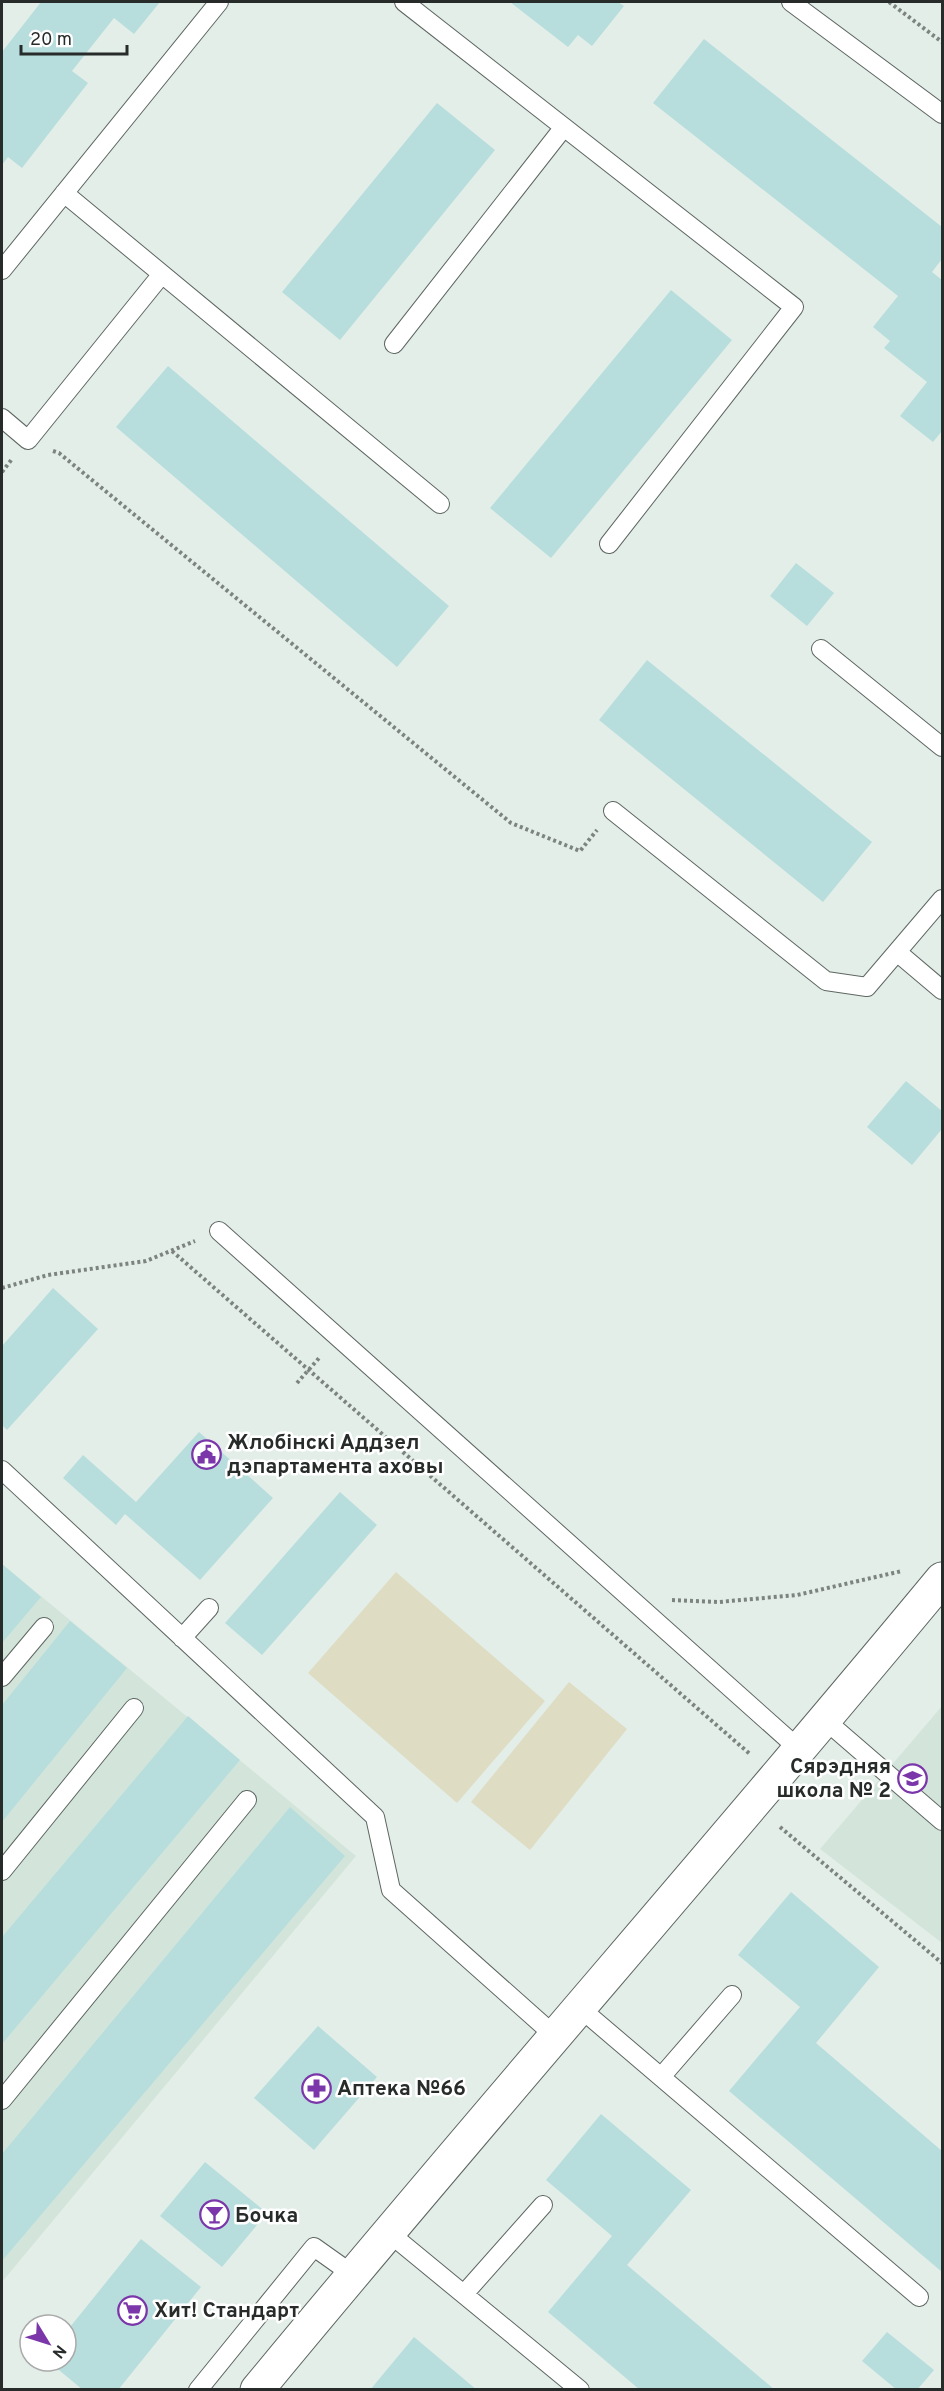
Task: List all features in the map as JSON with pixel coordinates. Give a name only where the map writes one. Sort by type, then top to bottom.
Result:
[{"type":"street","points":[[257,2390],[352,2274],[777,1778],[942,1579]]},
{"type":"lane","points":[[2,270],[219,2]]},
{"type":"lane","points":[[404,2],[794,307],[609,544]]},
{"type":"lane","points":[[791,2],[942,114]]},
{"type":"lane","points":[[393,344],[564,128]]},
{"type":"lane","points":[[64,193],[440,504]]},
{"type":"lane","points":[[2,418],[28,440],[162,274]]},
{"type":"lane","points":[[821,649],[942,747]]},
{"type":"lane","points":[[612,811],[826,981],[867,987],[942,898]]},
{"type":"lane","points":[[897,952],[942,990]]},
{"type":"lane","points":[[219,1231],[800,1750]]},
{"type":"lane","points":[[2,1470],[375,1817],[391,1890],[555,2036]]},
{"type":"lane","points":[[182,1638],[209,1608]]},
{"type":"lane","points":[[2,1677],[44,1627]]},
{"type":"lane","points":[[2,1871],[134,1708]]},
{"type":"lane","points":[[825,1720],[942,1821]]},
{"type":"lane","points":[[2,2100],[247,1800]]},
{"type":"lane","points":[[661,2077],[732,1995]]},
{"type":"lane","points":[[580,2008],[919,2297]]},
{"type":"lane","points":[[464,2294],[543,2205]]},
{"type":"lane","points":[[388,2232],[580,2390]]},
{"type":"lane","points":[[198,2390],[314,2247],[352,2274]]},
{"type":"path","points":[[889,2],[942,42]]},
{"type":"path","points":[[28,440],[59,453],[511,823],[580,850],[612,811]]},
{"type":"path","points":[[2,1288],[48,1275],[146,1261],[219,1231]]},
{"type":"path","points":[[172,1251],[777,1778]]},
{"type":"path","points":[[297,1383],[339,1337]]},
{"type":"path","points":[[630,1598],[719,1602],[797,1595],[909,1569]]},
{"type":"path","points":[[753,1805],[942,1963]]},
{"type":"shaded area","points":[[2,1564],[356,1856],[2,2282]]},
{"type":"shaded area","points":[[396,1572],[545,1701],[457,1803],[308,1673]]},
{"type":"shaded area","points":[[569,1682],[627,1729],[530,1850],[471,1802]]},
{"type":"shaded area","name":"Сярэдняя школа № 2","points":[[942,1706],[942,1943],[820,1849]]},
{"type":"building","points":[[41,2],[160,2],[134,34],[114,18],[72,71],[88,83],[22,168],[8,157],[2,165],[2,52]]},
{"type":"building","points":[[510,2],[618,2],[624,6],[592,46],[578,35],[568,47]]},
{"type":"building","points":[[704,39],[942,227],[942,259],[932,272],[942,280],[942,431],[933,442],[900,416],[927,382],[884,348],[890,341],[873,327],[898,296],[653,103]]},
{"type":"building","points":[[437,103],[495,150],[340,340],[282,292]]},
{"type":"building","points":[[671,290],[732,340],[551,558],[490,508]]},
{"type":"building","points":[[168,366],[449,606],[397,667],[116,427]]},
{"type":"building","points":[[796,563],[834,593],[807,626],[770,596]]},
{"type":"building","points":[[647,660],[872,842],[823,902],[599,720]]},
{"type":"building","points":[[906,1081],[942,1111],[942,1129],[912,1165],[867,1127]]},
{"type":"building","points":[[53,1288],[98,1329],[7,1430],[2,1425],[2,1346]]},
{"type":"building","points":[[199,1432],[273,1498],[200,1580],[125,1514],[116,1525],[63,1478],[83,1455],[136,1502]]},
{"type":"building","points":[[340,1492],[377,1525],[262,1655],[225,1623]]},
{"type":"building","points":[[2,1564],[41,1597],[2,1643]]},
{"type":"building","points":[[70,1621],[127,1668],[2,1822],[2,1705]]},
{"type":"building","points":[[188,1716],[240,1760],[2,2044],[2,1937]]},
{"type":"building","points":[[290,1807],[345,1856],[2,2261],[2,2154]]},
{"type":"building","points":[[791,1892],[879,1967],[816,2043],[942,2151],[942,2272],[729,2091],[800,2007],[738,1955]]},
{"type":"building","name":"Аптека №66","points":[[318,2026],[377,2077],[314,2150],[254,2098]]},
{"type":"building","points":[[601,2114],[691,2190],[627,2265],[775,2390],[640,2390],[548,2312],[612,2236],[546,2180]]},
{"type":"building","name":"Бочка","points":[[205,2162],[267,2213],[222,2267],[160,2216]]},
{"type":"building","name":"Хит! Стандарт","points":[[141,2239],[201,2287],[118,2390],[83,2390],[62,2373],[78,2373],[78,2317]]},
{"type":"building","points":[[887,2332],[934,2370],[917,2390],[897,2390],[862,2361]]},
{"type":"building","points":[[414,2337],[477,2390],[370,2390]]},
{"type":"place","name":"Жлобінскі Аддзел дэпартамента аховы","points":[[206,1454]]},
{"type":"place","name":"Сярэдняя школа № 2","points":[[912,1778]]},
{"type":"place","name":"Аптека №66","points":[[316,2088]]},
{"type":"place","name":"Бочка","points":[[214,2215]]},
{"type":"place","name":"Хит! Стандарт","points":[[133,2310]]}]
